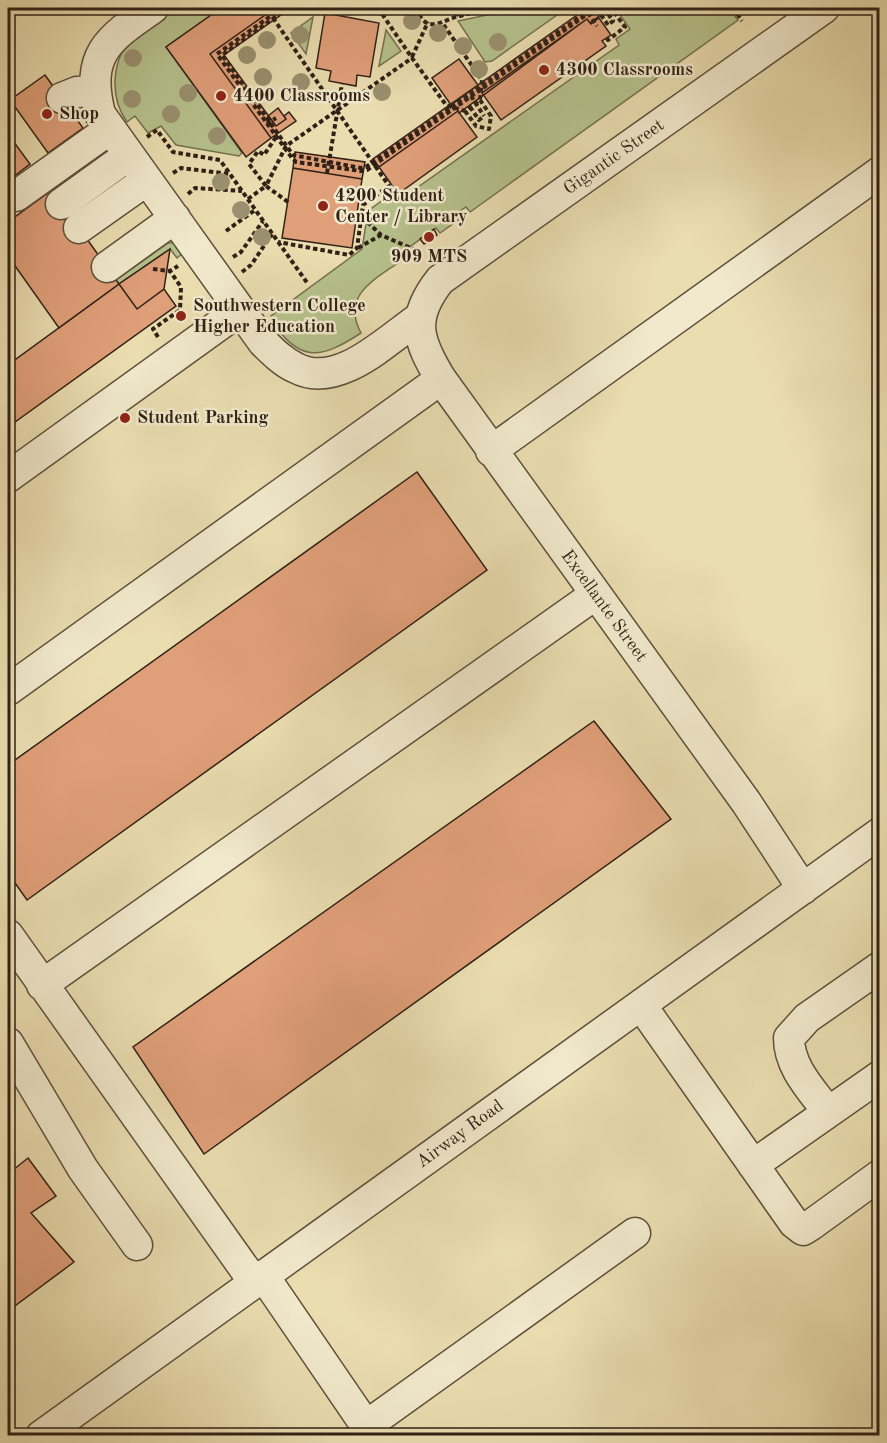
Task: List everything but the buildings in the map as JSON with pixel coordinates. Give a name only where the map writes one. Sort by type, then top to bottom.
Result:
[{"type":"street","points":[[153,8],[121,31],[103,49],[95,74],[94,91],[100,114],[150,179],[263,342],[297,370],[320,374],[339,371],[419,318]]},
{"type":"street","name":"Gigantic Street","points":[[419,318],[427,297],[440,280],[811,11]]},
{"type":"street","points":[[62,98],[77,92],[94,91]]},
{"type":"street","points":[[16,196],[110,129]]},
{"type":"street","points":[[491,451],[879,172]]},
{"type":"street","points":[[150,179],[84,235],[150,179]]},
{"type":"street","points":[[8,477],[240,310]]},
{"type":"street","name":"Excellante Street","points":[[419,318],[419,334],[426,355],[441,379],[746,802],[802,889]]},
{"type":"street","points":[[8,690],[441,379]]},
{"type":"street","points":[[42,985],[596,594]]},
{"type":"street","name":"Airway Road","points":[[41,1436],[879,833]]},
{"type":"street","points":[[8,935],[42,985],[369,1431],[635,1233]]},
{"type":"street","points":[[828,1112],[796,1068],[789,1050],[789,1038],[807,1018],[879,967]]},
{"type":"street","points":[[641,1005],[794,1223],[803,1230],[879,1175]]},
{"type":"street","points":[[8,1043],[83,1169],[137,1245]]},
{"type":"street","points":[[753,1165],[879,1076]]},
{"type":"path","points":[[282,8],[217,54],[296,162],[361,171],[367,170],[596,8],[608,25],[613,21],[604,8]]},
{"type":"path","points":[[288,8],[222,55],[286,146],[298,158],[361,168],[592,8]]},
{"type":"path","points":[[378,8],[446,105],[465,111],[476,126],[489,129],[491,116],[480,100],[482,80],[443,24]]},
{"type":"path","points":[[416,8],[428,22],[443,24],[456,16],[503,8]]},
{"type":"path","points":[[456,16],[460,8]]},
{"type":"path","points":[[607,38],[608,40],[626,27],[611,8]]},
{"type":"path","points":[[733,8],[742,21]]},
{"type":"path","points":[[588,13],[597,26]]},
{"type":"path","points":[[273,18],[389,186],[363,205],[357,248]]},
{"type":"path","points":[[248,199],[266,186],[286,146],[412,58],[428,22]]},
{"type":"path","points":[[327,173],[342,84]]},
{"type":"path","points":[[470,107],[479,120],[484,116],[471,96]]},
{"type":"path","points":[[465,111],[480,100]]},
{"type":"path","points":[[267,124],[276,118]]},
{"type":"path","points":[[150,179],[144,140],[157,130],[173,152],[220,160],[308,284]]},
{"type":"path","points":[[276,137],[264,155],[258,151],[249,164],[266,186],[288,202]]},
{"type":"path","points":[[180,168],[230,174]]},
{"type":"path","points":[[195,188],[242,191]]},
{"type":"path","points":[[226,231],[255,210]]},
{"type":"path","points":[[362,217],[381,235],[420,252]]},
{"type":"path","points":[[241,252],[262,220]]},
{"type":"path","points":[[250,265],[272,234]]},
{"type":"path","points":[[278,242],[349,255],[381,235]]},
{"type":"path","points":[[170,272],[186,260]]},
{"type":"path","points":[[146,274],[154,268],[170,272],[181,287],[180,310],[153,329],[159,338]]},
{"type":"green space","points":[[174,8],[221,8],[166,47],[242,153],[239,156],[176,145],[161,126],[148,133],[135,116],[127,122],[121,112],[117,101],[115,77],[121,54],[135,35]]},
{"type":"green space","points":[[521,8],[567,8],[492,61],[485,62],[458,21]]},
{"type":"green space","points":[[615,8],[728,8],[738,20],[470,212],[466,207],[457,213],[461,218],[440,233],[436,228],[397,256],[401,261],[371,282],[358,299],[355,308],[356,320],[361,333],[323,352],[312,353],[292,344],[271,320],[271,316],[362,249],[368,211],[395,191],[401,199],[619,45],[616,39],[630,29]]},
{"type":"green space","points":[[313,17],[306,54],[291,33]]},
{"type":"green space","points":[[386,30],[401,51],[379,66]]},
{"type":"green space","points":[[168,243],[174,243],[182,254],[177,258],[170,249],[119,284],[116,280]]},
{"type":"place","name":"4300 Classrooms","points":[[544,70]]},
{"type":"place","name":"4400 Classrooms","points":[[221,96]]},
{"type":"place","name":"Shop","points":[[47,114]]},
{"type":"place","name":"4200 Student Center / Library","points":[[323,206]]},
{"type":"place","name":"909 MTS","points":[[429,237]]},
{"type":"place","name":"Southwestern College Higher Education","points":[[181,316]]},
{"type":"place","name":"Student Parking","points":[[125,418]]}]
